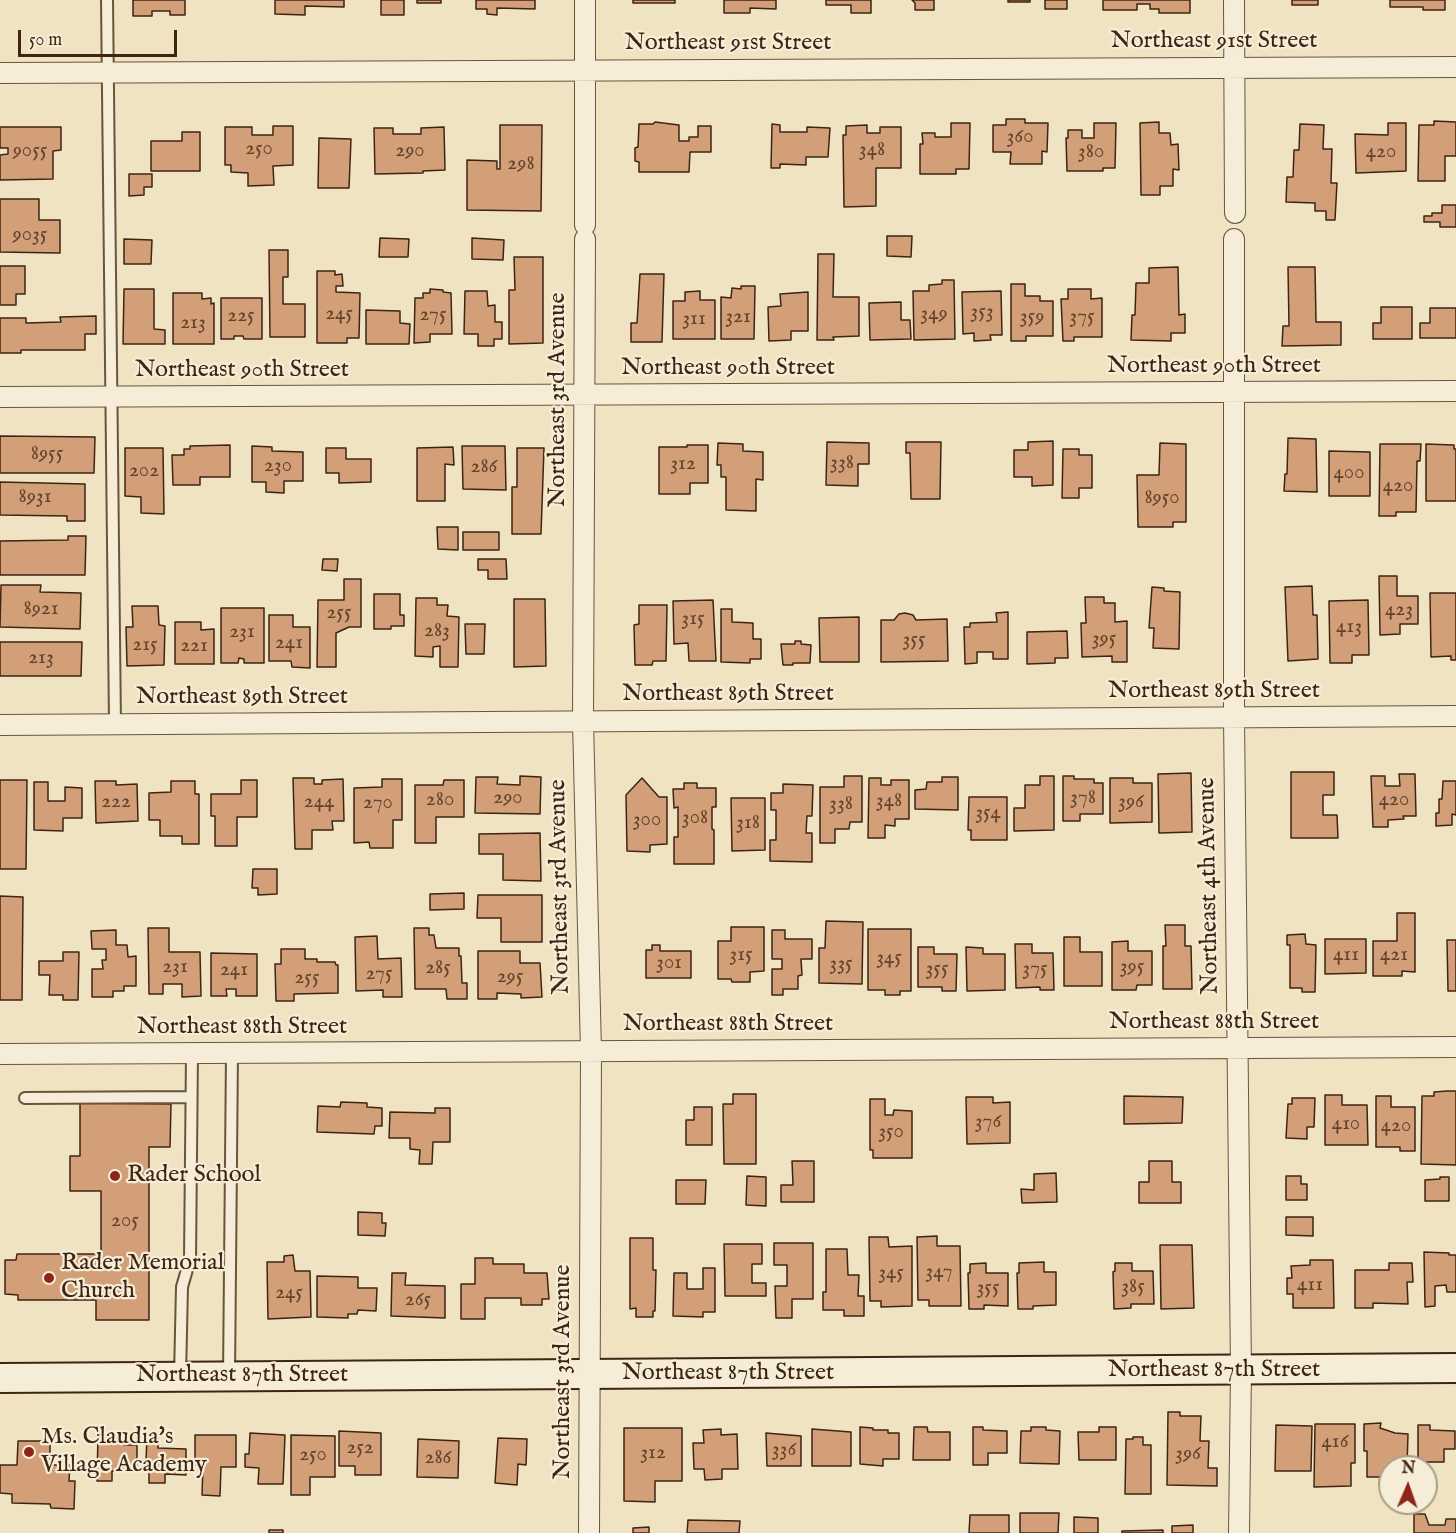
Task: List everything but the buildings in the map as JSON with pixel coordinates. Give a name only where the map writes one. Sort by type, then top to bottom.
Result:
[{"type":"street","name":"Northeast 3rd Avenue","points":[[585,0],[583,721],[591,1052],[589,1533]]},
{"type":"street","points":[[1234,0],[1235,213]]},
{"type":"street","name":"Northeast 91st Street","points":[[0,74],[1456,67]]},
{"type":"street","name":"Northeast 4th Avenue","points":[[1234,239],[1233,717],[1241,1371],[1239,1533]]},
{"type":"street","name":"Northeast 90th Street","points":[[0,397],[1456,392]]},
{"type":"street","name":"Northeast 89th Street","points":[[0,725],[1456,716]]},
{"type":"street","name":"Northeast 88th Street","points":[[0,1054],[1456,1047]]},
{"type":"street","name":"Northeast 87th Street","points":[[0,1378],[1456,1368]]},
{"type":"lane","points":[[107,0],[115,724]]},
{"type":"lane","points":[[180,1377],[182,1287],[190,1259],[192,1053]]},
{"type":"lane","points":[[230,1377],[232,1053]]},
{"type":"lane","points":[[26,1098],[191,1097]]},
{"type":"place","name":"Rader School","points":[[115,1176]]},
{"type":"place","name":"Rader Memorial Church","points":[[49,1278]]},
{"type":"place","name":"Ms. Claudia's Village Academy","points":[[29,1452]]}]
